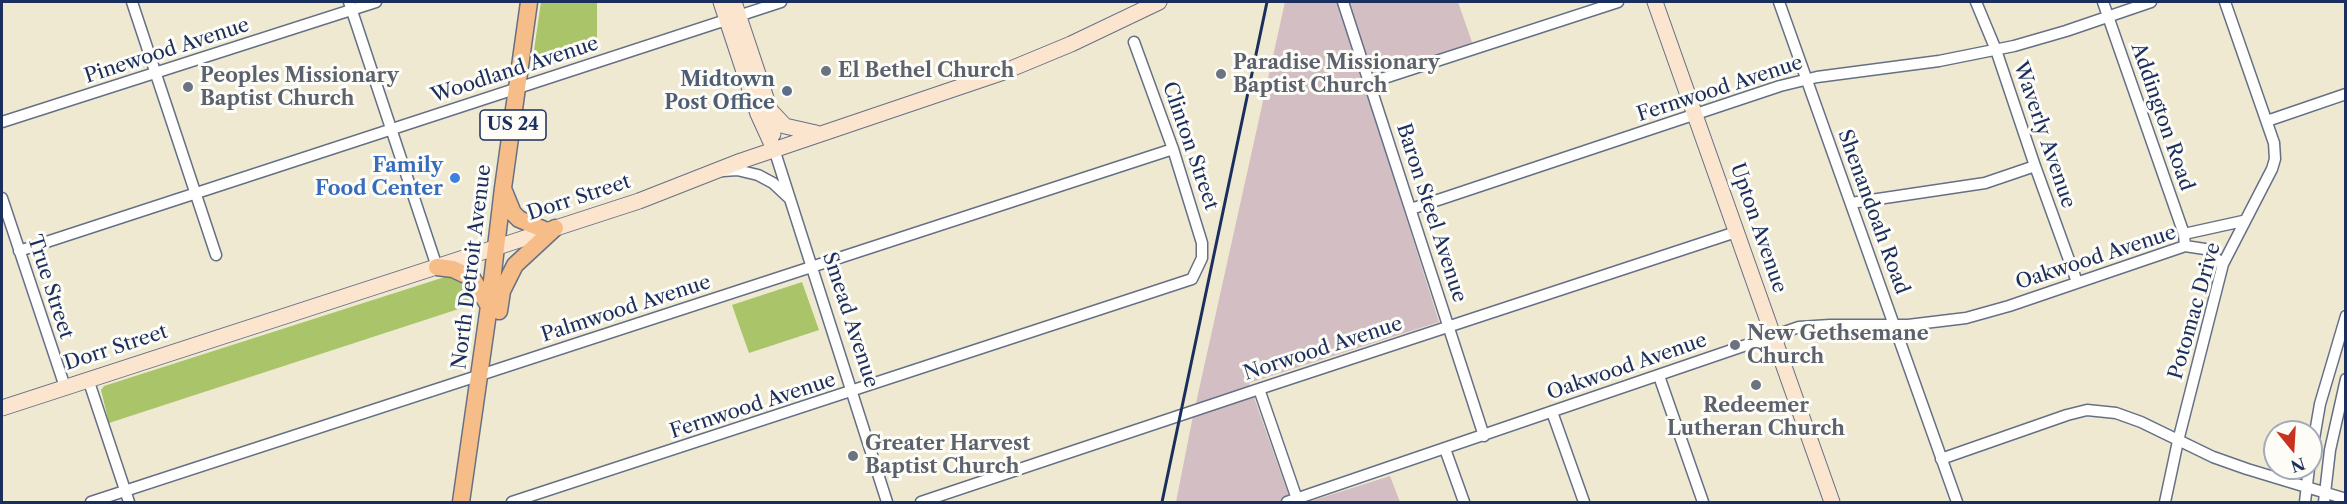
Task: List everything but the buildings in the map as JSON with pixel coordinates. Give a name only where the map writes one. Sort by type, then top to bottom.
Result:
[{"type":"main road","name":"North Detroit Avenue","points":[[461,502],[529,2]]},
{"type":"main road","name":"Smead Avenue","points":[[721,2],[733,12],[770,110],[774,149]]},
{"type":"main road","name":"Dorr Street","points":[[2,408],[639,201],[774,149],[1001,73],[1071,44],[1159,2]]},
{"type":"main road","name":"Upton Avenue","points":[[1655,2],[1832,502]]},
{"type":"main road","name":"Smead Avenue","points":[[733,12],[758,114],[774,149]]},
{"type":"main road","points":[[770,110],[773,116],[785,126],[819,134]]},
{"type":"main road","points":[[480,372],[495,334],[502,291],[508,276],[525,253],[551,229],[519,219],[509,206],[503,188]]},
{"type":"main road","points":[[437,267],[453,269],[472,278],[489,306]]},
{"type":"street","points":[[132,2],[216,255]]},
{"type":"street","name":"Pinewood Avenue","points":[[2,123],[351,6],[376,2]]},
{"type":"street","name":"Woodland Avenue","points":[[19,251],[518,88],[733,12],[781,2]]},
{"type":"street","name":"Baron Steel Avenue","points":[[1343,2],[1484,436]]},
{"type":"street","points":[[1369,82],[1618,2]]},
{"type":"street","name":"Shenandoah Road","points":[[1779,2],[1957,502]]},
{"type":"street","name":"Waverly Avenue","points":[[1976,2],[1996,50],[2077,282]]},
{"type":"street","name":"Addington Road","points":[[2103,2],[2184,240]]},
{"type":"street","name":"Fernwood Avenue","points":[[1411,210],[1806,79],[1939,62],[1996,50],[2049,37],[2151,2]]},
{"type":"street","name":"Potomac Drive","points":[[2165,502],[2178,441],[2223,264],[2273,164],[2274,143],[2225,2]]},
{"type":"street","points":[[351,6],[437,267]]},
{"type":"street","name":"Clinton Street","points":[[1134,42],[1173,149],[1202,243],[1200,264]]},
{"type":"street","points":[[2267,121],[2346,94]]},
{"type":"street","name":"Smead Avenue","points":[[774,149],[887,502]]},
{"type":"street","name":"Palmwood Avenue","points":[[91,502],[480,372],[1173,149]]},
{"type":"street","points":[[1851,203],[1985,183],[2035,166]]},
{"type":"street","points":[[717,171],[737,170],[758,175],[773,183],[790,198]]},
{"type":"street","name":"True Street","points":[[2,198],[65,387]]},
{"type":"street","name":"Oakwood Avenue","points":[[1294,501],[1773,335],[1813,325],[1930,323],[1972,316],[2077,282],[2184,240],[2243,221]]},
{"type":"street","name":"Norwood Avenue","points":[[921,502],[1259,388],[1736,232]]},
{"type":"street","name":"Oakwood Avenue","points":[[2184,240],[2205,249],[2223,264]]},
{"type":"street","name":"Fernwood Avenue","points":[[512,502],[1186,283],[1196,275],[1200,264]]},
{"type":"street","points":[[2317,420],[2346,316]]},
{"type":"street","points":[[1659,375],[1703,502]]},
{"type":"street","points":[[88,379],[129,502]]},
{"type":"street","points":[[2325,498],[2330,450],[2346,379]]},
{"type":"street","points":[[1259,388],[1294,501]]},
{"type":"street","points":[[1941,459],[2087,410],[2116,413],[2141,422],[2178,441],[2238,466],[2306,487],[2325,498],[2346,498]]},
{"type":"street","points":[[1552,412],[1584,502]]},
{"type":"street","points":[[1445,449],[1464,502]]},
{"type":"street","points":[[2305,502],[2307,480]]},
{"type":"shaded area","points":[[1285,2],[1458,2],[1473,45],[1363,81],[1439,322],[1249,383],[1291,502],[1176,502],[1192,421]]},
{"type":"shaded area","points":[[1390,476],[1400,502],[1308,502]]},
{"type":"green space","points":[[541,2],[597,2],[597,50],[531,71]]},
{"type":"green space","points":[[451,275],[471,287],[477,303],[109,423],[101,390],[104,386]]},
{"type":"green space","points":[[802,282],[819,330],[749,353],[732,305]]},
{"type":"railway","points":[[1162,502],[1267,2]]},
{"type":"place","name":"El Bethel Church","points":[[826,71]]},
{"type":"place","name":"Paradise Missionary Baptist Church","points":[[1221,74]]},
{"type":"place","name":"Peoples Missionary Baptist Church","points":[[188,87]]},
{"type":"place","name":"Midtown Post Office","points":[[787,91]]},
{"type":"place","name":"Family Food Center","points":[[455,178]]},
{"type":"place","name":"New Gethsemane Church","points":[[1735,345]]},
{"type":"place","name":"Redeemer Lutheran Church","points":[[1756,385]]},
{"type":"place","name":"Greater Harvest Baptist Church","points":[[853,456]]}]
